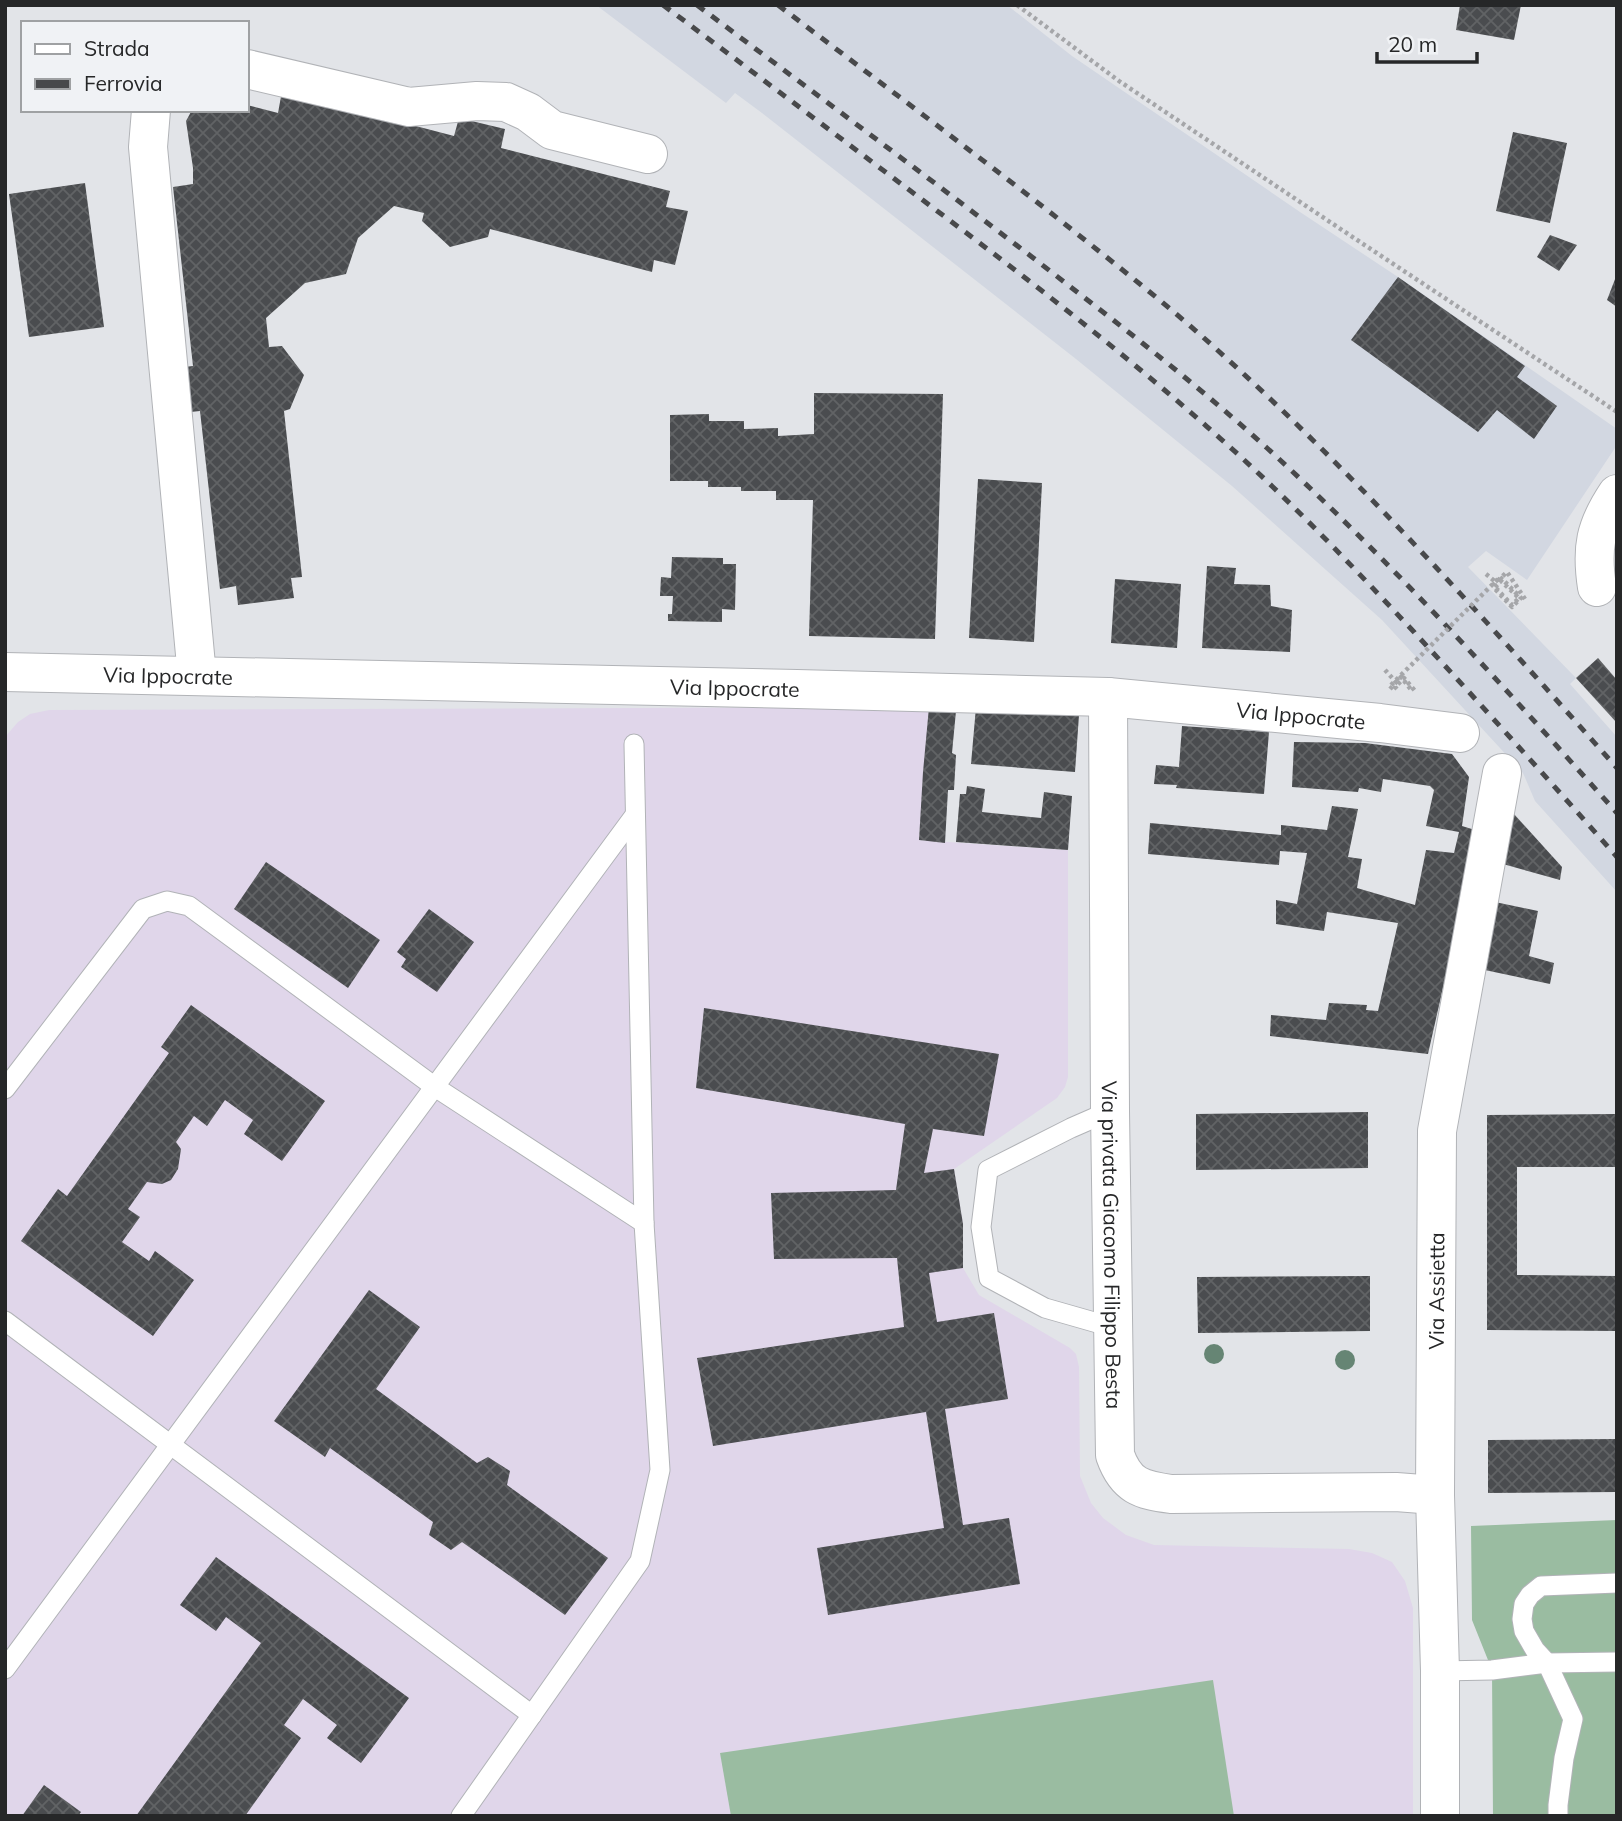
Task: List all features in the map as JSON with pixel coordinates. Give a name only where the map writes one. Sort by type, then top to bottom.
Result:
[{"type":"street","points":[[248,69],[409,107],[477,101],[506,102],[528,111],[551,130],[648,154]]},
{"type":"street","points":[[151,112],[148,146],[197,676]]},
{"type":"street","points":[[1597,587],[1594,542],[1602,519],[1617,494]]},
{"type":"street","name":"Via Ippocrate","points":[[5,672],[1108,697],[1367,721],[1460,733]]},
{"type":"street","name":"Via privata Giacomo Filippo Besta","points":[[1108,697],[1115,1455],[1124,1474],[1141,1489],[1171,1494],[1396,1492],[1435,1495]]},
{"type":"street","name":"Via Assietta","points":[[1440,1816],[1440,1671],[1435,1495],[1437,1131],[1502,773]]},
{"type":"lane","points":[[461,1816],[640,1561],[660,1469],[644,1223],[634,744]]},
{"type":"lane","points":[[5,1669],[635,815]]},
{"type":"lane","points":[[9,1074],[143,909],[167,901],[189,906],[435,1087],[644,1223]]},
{"type":"lane","points":[[1110,1111],[988,1170],[981,1227],[989,1278],[1045,1308],[1115,1328]]},
{"type":"lane","points":[[5,1321],[532,1715]]},
{"type":"lane","points":[[1558,1816],[1564,1758],[1573,1719],[1547,1663],[1535,1650],[1524,1631],[1524,1604],[1541,1586],[1617,1584]]},
{"type":"lane","points":[[1440,1671],[1492,1670],[1547,1663],[1617,1662]]},
{"type":"path","points":[[1017,5],[1130,88],[1617,412]]},
{"type":"path","points":[[1404,678],[1395,683],[1495,582],[1500,577],[1521,598],[1512,607],[1494,588],[1501,581],[1519,598],[1512,606],[1503,596],[1493,586],[1495,582],[1507,572],[1525,599]]},
{"type":"shaded area","points":[[596,5],[1007,5],[1072,56],[1617,429],[1617,445],[1527,580],[1486,551],[1468,567],[1576,678],[1570,684],[1617,737],[1617,892],[1535,801],[1523,773],[1382,620],[1232,486],[1076,359],[762,113],[735,93],[726,103]]},
{"type":"shaded area","points":[[929,707],[919,840],[1068,850],[1068,1077],[1057,1098],[954,1169],[963,1224],[963,1268],[979,1295],[1076,1354],[1079,1367],[1080,1476],[1091,1503],[1103,1518],[1126,1535],[1154,1545],[1349,1549],[1372,1553],[1392,1562],[1405,1581],[1413,1608],[1413,1816],[5,1816],[5,737],[18,722],[30,714],[49,710]]},
{"type":"green space","points":[[1617,1520],[1617,1816],[1493,1816],[1492,1670],[1472,1620],[1471,1526]]},
{"type":"green space","points":[[1213,1680],[1234,1816],[731,1816],[720,1753]]},
{"type":"building","points":[[1460,5],[1521,5],[1514,40],[1456,30]]},
{"type":"building","points":[[282,91],[454,136],[459,118],[505,129],[501,148],[670,191],[666,207],[688,211],[675,265],[654,260],[652,272],[490,229],[488,237],[450,247],[422,221],[424,213],[394,206],[358,238],[346,274],[305,283],[266,318],[269,347],[282,346],[304,375],[290,409],[284,411],[302,577],[291,578],[294,598],[238,605],[236,586],[220,589],[200,411],[181,413],[175,368],[193,366],[173,187],[193,184],[186,121],[191,112],[248,112],[248,105],[278,113]]},
{"type":"building","points":[[1513,132],[1567,143],[1550,223],[1496,211]]},
{"type":"building","points":[[85,183],[104,327],[29,337],[9,194]]},
{"type":"building","points":[[1550,235],[1577,245],[1559,271],[1537,257]]},
{"type":"building","points":[[1617,274],[1617,307],[1607,300]]},
{"type":"building","points":[[1398,277],[1525,366],[1517,377],[1557,406],[1534,439],[1497,410],[1478,432],[1351,340]]},
{"type":"building","points":[[814,393],[943,394],[935,639],[809,636],[813,500],[776,500],[776,491],[708,487],[708,481],[670,481],[670,415],[709,414],[709,421],[744,421],[744,429],[778,428],[778,436],[814,434]]},
{"type":"building","points":[[978,479],[1042,483],[1034,642],[969,638]]},
{"type":"building","points":[[672,557],[723,558],[723,564],[736,564],[735,610],[722,609],[722,622],[668,621],[668,614],[672,614],[673,596],[660,596],[661,577],[671,578]]},
{"type":"building","points":[[1207,566],[1236,568],[1234,584],[1270,585],[1271,606],[1292,610],[1290,652],[1202,648]]},
{"type":"building","points":[[1115,579],[1181,584],[1177,648],[1111,643]]},
{"type":"building","points":[[1598,658],[1617,680],[1617,723],[1576,678]]},
{"type":"building","points":[[929,707],[956,711],[952,753],[956,755],[954,790],[948,790],[945,843],[919,840]]},
{"type":"building","points":[[976,707],[1079,715],[1075,772],[971,764]]},
{"type":"building","points":[[1182,726],[1269,732],[1264,794],[1154,784],[1156,765],[1179,767]]},
{"type":"building","points":[[1294,742],[1365,743],[1452,754],[1469,777],[1462,826],[1475,830],[1428,1054],[1270,1036],[1271,1015],[1326,1020],[1329,1003],[1367,1005],[1366,1010],[1378,1011],[1398,923],[1327,912],[1324,931],[1276,924],[1276,900],[1297,904],[1307,853],[1280,851],[1279,865],[1148,854],[1150,823],[1281,835],[1281,825],[1327,830],[1332,806],[1358,809],[1348,857],[1362,859],[1357,888],[1415,905],[1426,850],[1454,853],[1459,832],[1426,826],[1434,790],[1430,786],[1383,779],[1381,792],[1359,788],[1358,792],[1292,787]]},
{"type":"building","points":[[967,786],[985,789],[982,812],[1041,818],[1044,792],[1072,796],[1068,850],[956,842],[960,794],[966,794]]},
{"type":"building","points":[[1514,814],[1562,867],[1560,880],[1503,864]]},
{"type":"building","points":[[266,862],[380,940],[348,988],[234,909]]},
{"type":"building","points":[[1495,902],[1538,911],[1529,956],[1554,963],[1550,984],[1480,969]]},
{"type":"building","points":[[429,909],[474,942],[437,992],[401,967],[406,959],[397,952]]},
{"type":"building","points":[[191,1005],[325,1101],[282,1161],[244,1134],[253,1120],[225,1100],[207,1126],[194,1116],[176,1142],[181,1149],[178,1169],[171,1180],[162,1184],[147,1182],[128,1209],[140,1217],[122,1242],[149,1261],[155,1251],[194,1280],[153,1336],[21,1241],[58,1189],[67,1196],[169,1053],[161,1047]]},
{"type":"building","points":[[704,1008],[999,1054],[984,1136],[933,1129],[924,1173],[954,1169],[963,1224],[963,1268],[929,1273],[937,1322],[994,1313],[1008,1399],[945,1409],[963,1525],[1009,1518],[1020,1584],[828,1615],[817,1548],[944,1528],[926,1412],[713,1446],[697,1358],[904,1327],[897,1258],[774,1259],[771,1193],[896,1190],[905,1124],[696,1088]]},
{"type":"building","points":[[1368,1112],[1368,1168],[1196,1170],[1196,1114]]},
{"type":"building","points":[[1617,1114],[1617,1167],[1517,1167],[1517,1275],[1617,1276],[1617,1331],[1487,1330],[1487,1115]]},
{"type":"building","points":[[1370,1276],[1370,1331],[1198,1333],[1197,1277]]},
{"type":"building","points":[[369,1290],[420,1327],[376,1389],[477,1463],[488,1457],[510,1471],[507,1485],[608,1558],[565,1615],[462,1542],[451,1550],[429,1535],[433,1522],[330,1448],[325,1457],[274,1421]]},
{"type":"building","points":[[1617,1439],[1617,1492],[1488,1493],[1488,1440]]},
{"type":"building","points":[[216,1557],[409,1698],[361,1763],[327,1738],[337,1725],[303,1699],[284,1725],[301,1738],[245,1816],[136,1816],[261,1643],[226,1617],[216,1631],[180,1605]]},
{"type":"building","points":[[44,1785],[81,1812],[78,1816],[22,1816]]},
{"type":"railway","points":[[663,5],[1041,290],[1203,423],[1286,500],[1372,587],[1617,857]]},
{"type":"railway","points":[[697,5],[1032,257],[1239,423],[1403,580],[1617,813]]},
{"type":"railway","points":[[778,5],[1051,213],[1154,296],[1268,396],[1371,499],[1471,605],[1617,768]]}]
